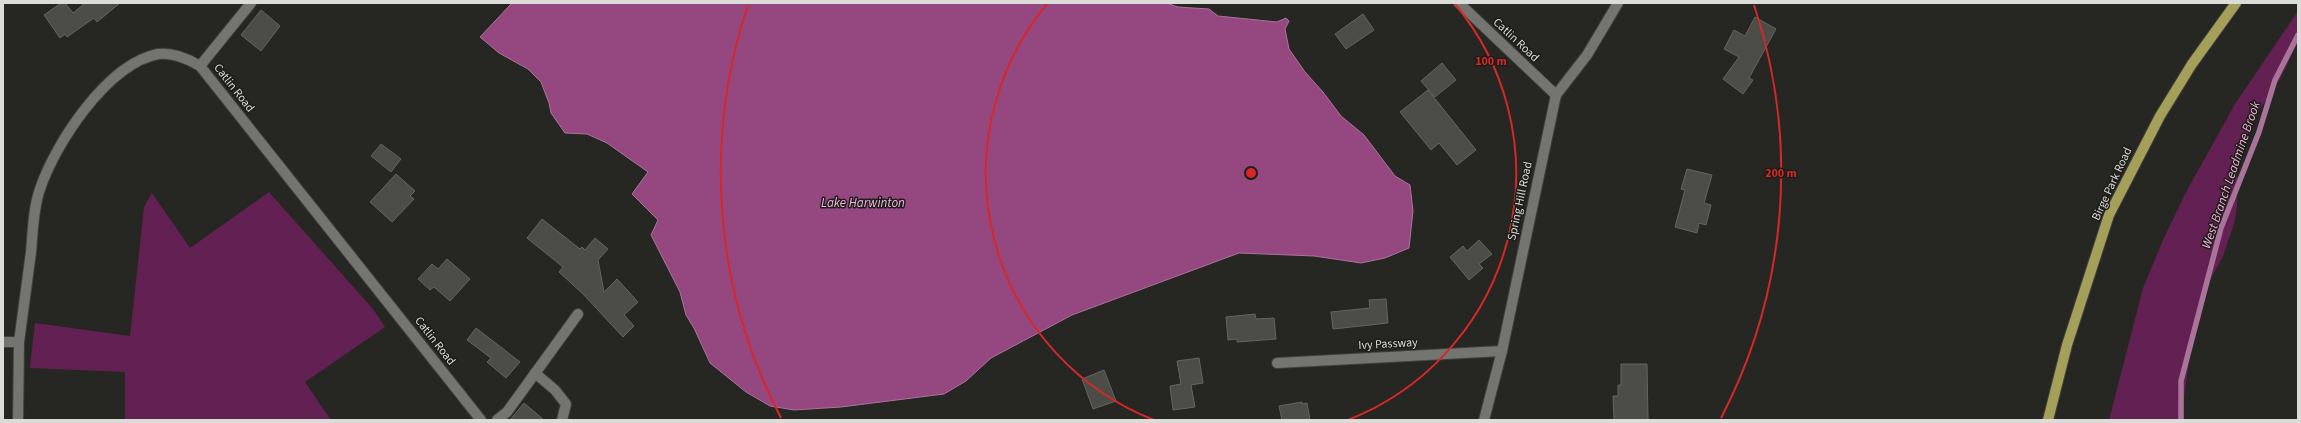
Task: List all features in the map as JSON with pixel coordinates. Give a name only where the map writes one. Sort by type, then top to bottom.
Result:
[{"type":"main road","name":"Birge Park Road","points":[[2048,420],[2067,345],[2109,215],[2160,116],[2192,64],[2236,3]]},
{"type":"street","points":[[200,66],[251,3]]},
{"type":"street","name":"Catlin Road","points":[[1459,3],[1556,95]]},
{"type":"street","name":"Spring Hill Road","points":[[1484,420],[1502,351],[1556,95],[1587,55],[1618,3]]},
{"type":"street","name":"Catlin Road","points":[[18,420],[19,342],[39,190],[63,139],[82,112],[97,95],[137,61],[159,54],[188,58],[200,66],[481,420]]},
{"type":"street","points":[[498,420],[507,412],[578,314]]},
{"type":"street","points":[[3,342],[19,342]]},
{"type":"street","name":"Ivy Passway","points":[[1277,364],[1502,351]]},
{"type":"street","points":[[535,373],[555,390],[566,404],[562,420]]},
{"type":"shaded area","points":[[2298,11],[2298,42],[2280,79],[2258,112],[2244,142],[2237,174],[2237,207],[2234,224],[2223,256],[2206,288],[2194,325],[2181,420],[2109,420],[2143,288],[2163,240],[2185,194],[2235,104]]},
{"type":"shaded area","points":[[269,192],[373,309],[385,327],[305,382],[331,420],[125,420],[125,372],[30,368],[35,323],[130,336],[144,207],[152,193],[190,248]]},
{"type":"water","name":"Lake Harwinton","points":[[512,3],[1166,3],[1178,7],[1209,9],[1218,16],[1277,22],[1286,18],[1289,21],[1285,29],[1289,49],[1305,72],[1323,92],[1341,116],[1364,135],[1395,176],[1410,185],[1413,211],[1409,248],[1385,258],[1361,263],[1314,256],[1239,253],[1072,315],[991,358],[966,381],[944,394],[841,407],[794,410],[770,406],[746,392],[710,363],[694,328],[686,315],[680,292],[651,235],[658,220],[632,194],[648,172],[607,143],[587,134],[565,133],[551,113],[541,82],[528,69],[499,53],[480,37]]},
{"type":"building","points":[[61,3],[65,3],[73,13],[83,5],[82,3],[120,3],[97,22],[94,18],[67,37],[65,34],[60,38],[44,15]]},
{"type":"building","points":[[261,10],[280,26],[261,51],[241,35]]},
{"type":"building","points":[[1363,14],[1374,30],[1346,49],[1335,34]]},
{"type":"building","points":[[1755,17],[1776,29],[1749,78],[1753,80],[1743,94],[1723,79],[1739,57],[1724,49],[1734,30],[1745,36]]},
{"type":"building","points":[[1442,63],[1456,80],[1435,97],[1421,81]]},
{"type":"building","points":[[1428,90],[1476,150],[1457,165],[1439,143],[1431,150],[1400,112]]},
{"type":"building","points":[[381,144],[401,159],[391,172],[371,156]]},
{"type":"building","points":[[1687,169],[1712,175],[1704,203],[1711,205],[1706,225],[1699,223],[1697,233],[1675,227],[1685,190],[1681,189]]},
{"type":"building","points":[[396,174],[415,191],[410,196],[414,199],[392,222],[370,202]]},
{"type":"building","points":[[542,219],[580,249],[582,247],[585,250],[595,238],[608,249],[598,260],[604,292],[617,279],[638,302],[624,315],[634,326],[623,337],[583,294],[559,272],[563,267],[527,238]]},
{"type":"building","points":[[1479,240],[1492,254],[1479,264],[1483,268],[1469,280],[1450,257],[1463,246],[1467,251]]},
{"type":"building","points":[[447,259],[470,279],[450,301],[434,287],[430,290],[418,279],[432,264],[438,269]]},
{"type":"building","points":[[1386,299],[1388,323],[1333,329],[1331,312],[1370,308],[1369,300]]},
{"type":"building","points":[[1255,314],[1256,319],[1274,318],[1276,339],[1237,342],[1237,339],[1228,340],[1226,317]]},
{"type":"building","points":[[476,328],[520,362],[506,378],[487,362],[491,358],[467,340]]},
{"type":"building","points":[[1199,358],[1203,383],[1191,385],[1195,407],[1173,410],[1170,386],[1181,384],[1177,361]]},
{"type":"building","points":[[1621,364],[1647,364],[1648,420],[1614,420],[1613,396],[1618,396],[1618,385],[1621,385]]},
{"type":"building","points":[[1104,370],[1116,401],[1093,409],[1082,379]]},
{"type":"building","points":[[1302,402],[1302,404],[1307,403],[1310,420],[1282,420],[1279,406]]},
{"type":"building","points":[[524,403],[544,420],[510,420]]},
{"type":"waterway","name":"West Branch Leadmine Brook","points":[[2181,420],[2181,381],[2221,228],[2259,132],[2275,80],[2298,35]]}]
